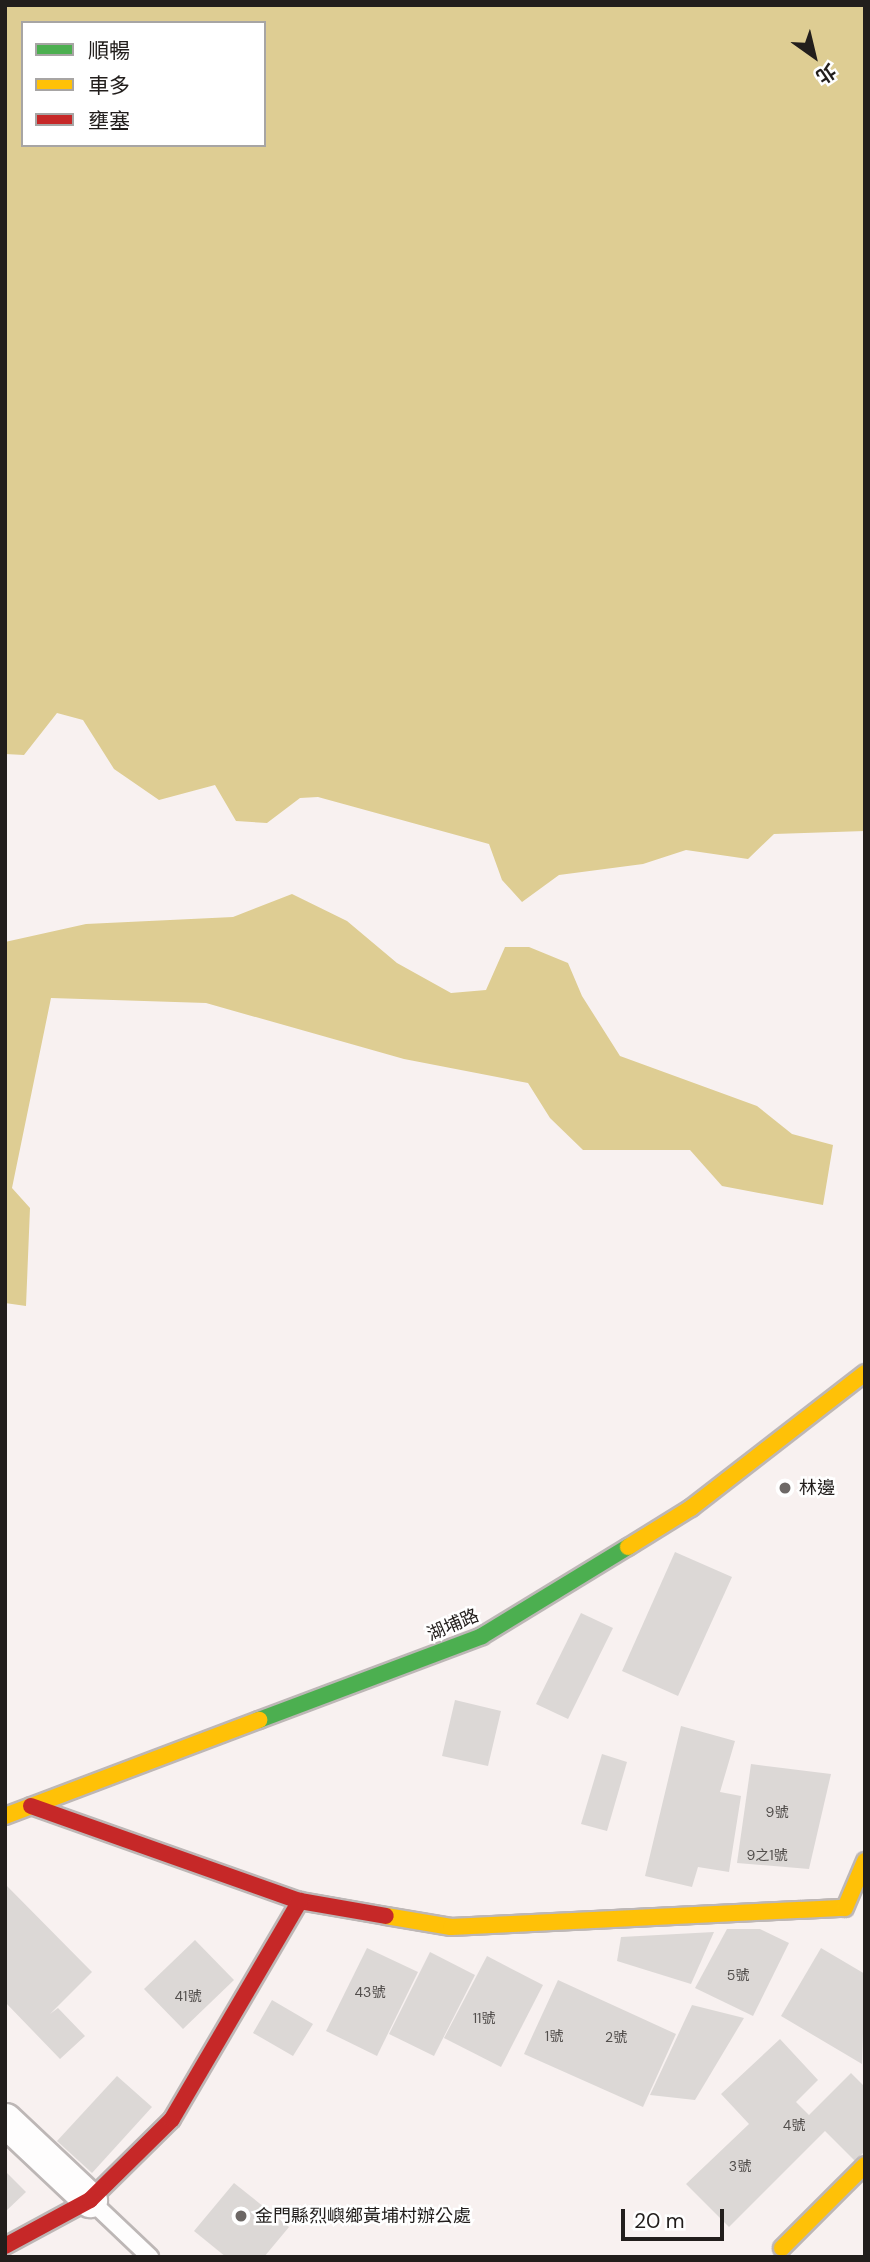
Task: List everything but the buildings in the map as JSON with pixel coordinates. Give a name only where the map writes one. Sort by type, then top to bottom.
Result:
[{"type":"street","name":"湖埔路","points":[[5,1816],[482,1636],[691,1508],[865,1373]]},
{"type":"street","points":[[31,1806],[300,1901],[451,1927],[845,1908],[865,1861]]},
{"type":"street","points":[[5,2246],[90,2200],[172,2119],[300,1901]]},
{"type":"street","points":[[5,2120],[90,2200]]},
{"type":"street","points":[[782,2248],[865,2165]]},
{"type":"lane","points":[[90,2200],[150,2257]]},
{"type":"shaded area","points":[[5,5],[865,5],[865,831],[774,834],[748,859],[686,850],[643,864],[559,875],[522,902],[502,880],[489,844],[318,797],[300,798],[267,823],[236,821],[215,785],[159,800],[114,769],[83,720],[57,713],[24,755],[5,754]]},
{"type":"shaded area","points":[[292,894],[347,921],[397,963],[451,993],[486,990],[505,947],[529,947],[568,963],[582,996],[620,1056],[757,1106],[792,1134],[833,1145],[823,1205],[722,1186],[690,1150],[583,1150],[550,1118],[528,1083],[404,1059],[206,1003],[51,998],[12,1188],[30,1208],[26,1306],[5,1303],[5,942],[86,924],[233,917]]},
{"type":"traffic: fast","points":[[259,1720],[482,1636],[628,1547]]},
{"type":"traffic: slow","points":[[628,1547],[691,1508],[865,1373]]},
{"type":"traffic: slow","points":[[5,1816],[259,1720]]},
{"type":"traffic: slow","points":[[386,1916],[451,1927],[845,1908],[865,1861]]},
{"type":"traffic: slow","points":[[782,2248],[865,2165]]},
{"type":"traffic: jam","points":[[31,1806],[300,1901],[386,1916]]},
{"type":"traffic: jam","points":[[5,2246],[90,2200],[172,2119],[300,1901]]},
{"type":"place","name":"林邊","points":[[785,1488]]},
{"type":"place","name":"金門縣烈嶼鄉黃埔村辦公處","points":[[241,2216]]}]
